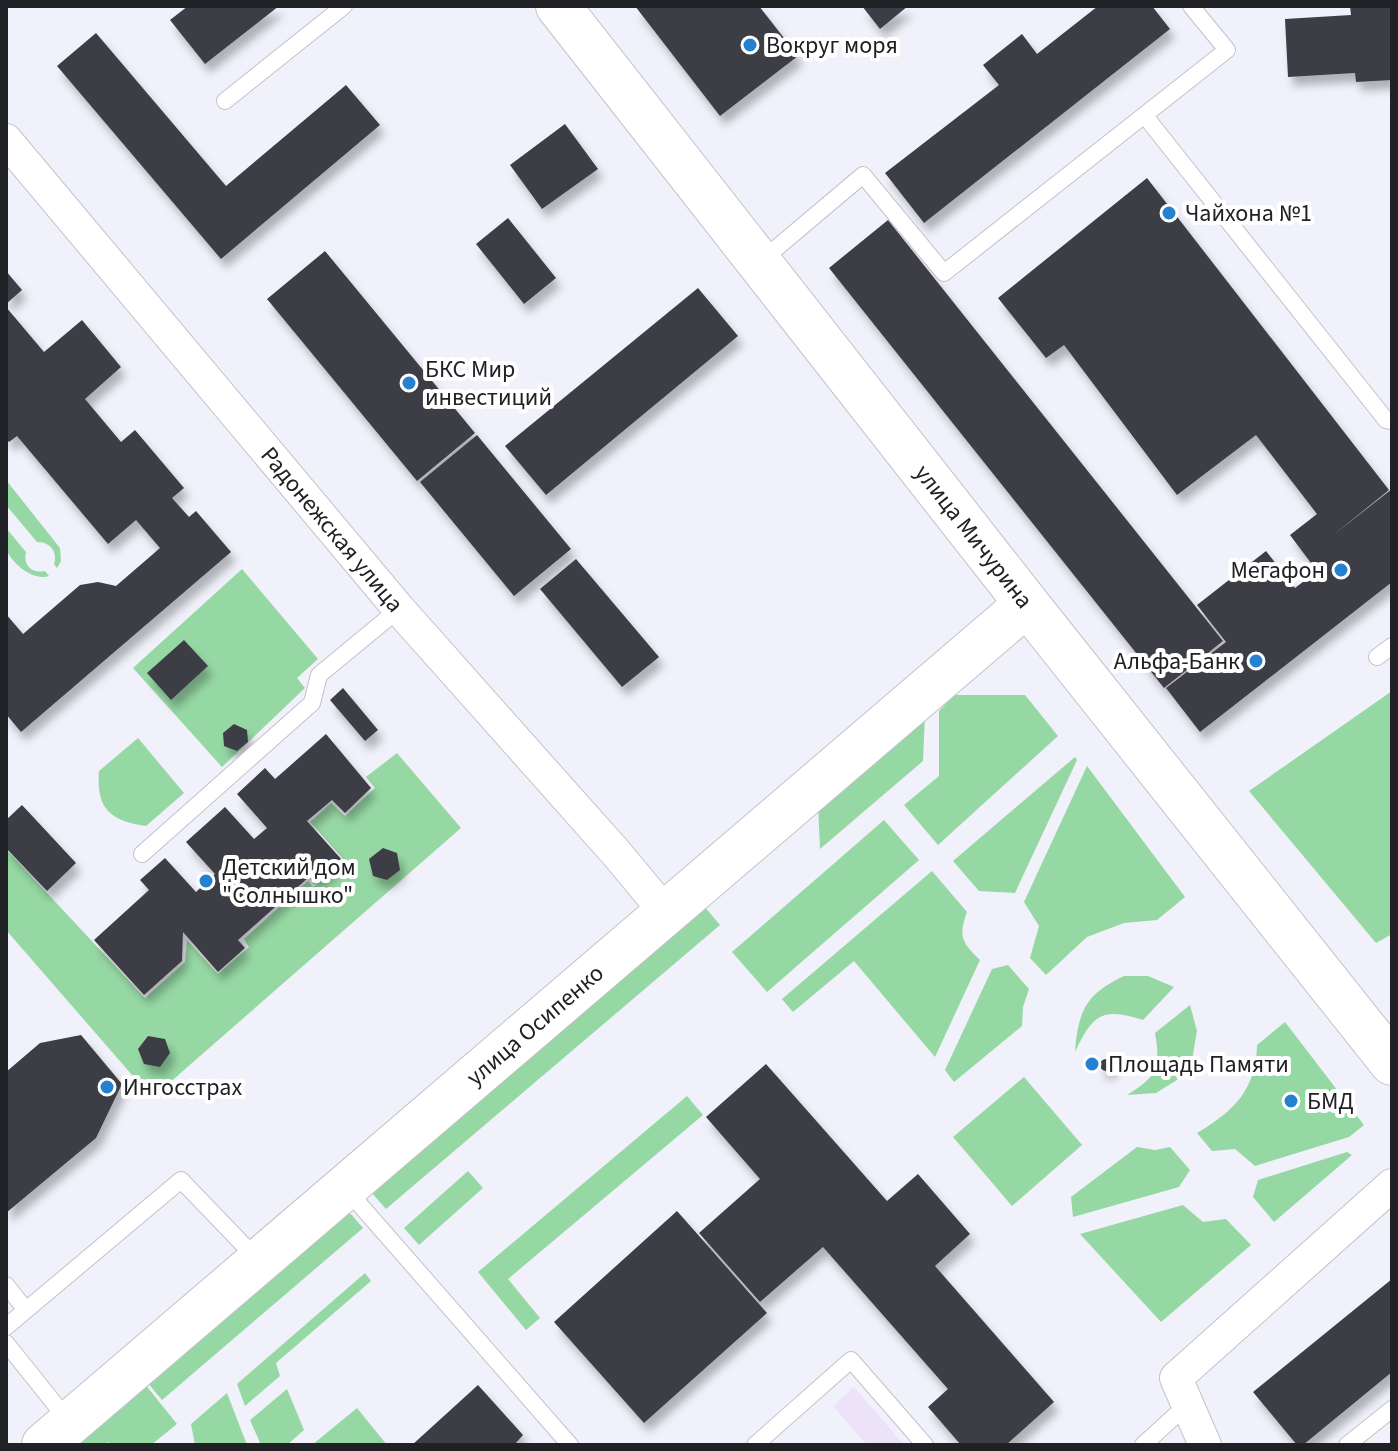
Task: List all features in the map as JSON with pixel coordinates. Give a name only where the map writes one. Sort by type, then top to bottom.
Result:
[{"type":"main road","name":"улица Мичурина","points":[[558,6],[1392,1063]]},
{"type":"main road","name":"улица Осипенко","points":[[57,1434],[1027,604]]},
{"type":"street","name":"Радонежская улица","points":[[6,140],[399,609],[666,913]]},
{"type":"street","points":[[1205,1445],[1182,1391],[1392,1185]]},
{"type":"lane","points":[[225,101],[344,6]]},
{"type":"lane","points":[[759,262],[863,175],[944,273],[1227,50],[1191,6]]},
{"type":"lane","points":[[1145,116],[1386,420],[1392,421]]},
{"type":"lane","points":[[142,854],[312,703],[319,675],[399,609]]},
{"type":"lane","points":[[1377,657],[1392,646]]},
{"type":"lane","points":[[6,1327],[181,1180],[259,1261]]},
{"type":"lane","points":[[345,1188],[570,1445]]},
{"type":"lane","points":[[6,1285],[26,1310]]},
{"type":"lane","points":[[6,1343],[57,1434]]},
{"type":"lane","points":[[755,1445],[851,1360],[925,1445]]},
{"type":"lane","points":[[1143,1445],[1182,1391]]},
{"type":"lane","points":[[1347,1445],[1392,1409]]},
{"type":"shaded area","points":[[854,1387],[904,1445],[867,1445],[833,1406]]},
{"type":"green space","points":[[6,480],[60,548],[61,561],[57,568],[52,548],[37,542],[6,505]]},
{"type":"green space","points":[[6,528],[26,552],[29,568],[45,571],[49,576],[30,574],[13,560],[5,547]]},
{"type":"green space","points":[[242,569],[318,659],[297,678],[305,688],[222,767],[133,668]]},
{"type":"green space","points":[[1392,691],[1392,934],[1376,943],[1249,791]]},
{"type":"green space","points":[[954,695],[1025,695],[1058,736],[938,845],[904,805],[939,776],[939,711]]},
{"type":"green space","points":[[925,713],[923,761],[820,849],[818,803]]},
{"type":"green space","points":[[138,738],[184,793],[146,826],[123,821],[108,811],[100,795],[99,784],[99,771]]},
{"type":"green space","points":[[397,753],[461,828],[152,1098],[6,930],[6,849],[145,998],[185,962],[187,940],[218,974],[249,947],[244,939],[308,881],[313,887],[344,860],[310,822],[331,803],[345,816],[375,788],[366,777]]},
{"type":"green space","points":[[1075,757],[1077,760],[1015,893],[979,891],[953,861]]},
{"type":"green space","points":[[1087,766],[1185,897],[1157,920],[1124,923],[1087,937],[1046,975],[1030,958],[1039,926],[1024,902]]},
{"type":"green space","points":[[884,820],[919,860],[767,992],[732,952]]},
{"type":"green space","points":[[932,871],[967,912],[963,939],[980,960],[935,1057],[854,961],[793,1012],[782,999]]},
{"type":"green space","points":[[699,900],[720,925],[386,1209],[364,1184]]},
{"type":"green space","points":[[1008,965],[1029,989],[1023,1007],[1022,1026],[954,1082],[945,1070],[992,969]]},
{"type":"green space","points":[[1124,976],[1148,976],[1174,987],[1143,1020],[1118,1014],[1100,1017],[1087,1029],[1075,1052],[1086,1005],[1101,990]]},
{"type":"green space","points":[[1190,1005],[1197,1031],[1192,1060],[1177,1080],[1156,1093],[1127,1095],[1145,1082],[1154,1070],[1157,1063],[1155,1033]]},
{"type":"green space","points":[[1285,1022],[1364,1125],[1349,1137],[1255,1166],[1235,1149],[1212,1151],[1197,1133],[1222,1116],[1240,1098],[1252,1075],[1257,1045]]},
{"type":"green space","points":[[1024,1077],[1082,1145],[1012,1206],[953,1137]]},
{"type":"green space","points":[[687,1096],[703,1115],[508,1279],[540,1318],[526,1330],[478,1272]]},
{"type":"green space","points":[[1137,1147],[1155,1150],[1170,1147],[1190,1170],[1179,1187],[1073,1217],[1071,1197]]},
{"type":"green space","points":[[1347,1152],[1352,1155],[1274,1222],[1253,1197],[1258,1180]]},
{"type":"green space","points":[[468,1171],[483,1188],[419,1245],[404,1228]]},
{"type":"green space","points":[[343,1205],[363,1228],[162,1400],[142,1376]]},
{"type":"green space","points":[[1183,1205],[1203,1222],[1226,1219],[1251,1245],[1161,1322],[1080,1234]]},
{"type":"green space","points":[[365,1273],[371,1281],[276,1363],[280,1376],[245,1406],[237,1384]]},
{"type":"green space","points":[[140,1378],[177,1424],[151,1445],[111,1445],[108,1442],[104,1445],[58,1445]]},
{"type":"green space","points":[[287,1389],[304,1430],[287,1445],[261,1445],[250,1420]]},
{"type":"green space","points":[[227,1393],[247,1445],[195,1445],[191,1424]]},
{"type":"green space","points":[[357,1408],[387,1445],[312,1445]]},
{"type":"building","points":[[188,6],[279,6],[205,64],[170,20]]},
{"type":"building","points":[[635,6],[759,6],[798,56],[720,116]]},
{"type":"building","points":[[862,6],[908,6],[880,29]]},
{"type":"building","points":[[1098,6],[1152,6],[1170,29],[924,223],[885,173],[999,85],[983,65],[1022,34],[1037,54]]},
{"type":"building","points":[[1350,6],[1392,6],[1392,80],[1356,82],[1355,73],[1288,77],[1285,19],[1351,15]]},
{"type":"building","points":[[96,33],[226,186],[346,85],[380,125],[221,259],[57,66]]},
{"type":"building","points":[[565,124],[598,169],[542,209],[510,165]]},
{"type":"building","points":[[1147,178],[1389,490],[1332,536],[1392,489],[1392,582],[1200,732],[1166,688],[1226,642],[1197,605],[1266,551],[1295,588],[1317,571],[1290,535],[1317,514],[1256,435],[1177,495],[1064,345],[1046,358],[998,298]]},
{"type":"building","points":[[508,218],[556,278],[524,304],[476,244]]},
{"type":"building","points":[[888,220],[1223,641],[1164,688],[829,268]]},
{"type":"building","points":[[325,251],[475,433],[417,481],[267,299]]},
{"type":"building","points":[[6,271],[22,290],[6,304]]},
{"type":"building","points":[[698,288],[738,336],[546,495],[505,446]]},
{"type":"building","points":[[6,307],[44,352],[82,320],[121,367],[85,399],[121,442],[135,430],[184,488],[172,498],[189,517],[196,511],[231,552],[21,732],[6,714],[6,614],[23,634],[80,585],[98,582],[116,586],[160,548],[136,520],[108,544],[17,436],[9,442],[6,439]]},
{"type":"building","points":[[477,435],[571,549],[514,596],[420,482]]},
{"type":"building","points":[[576,559],[659,657],[622,687],[540,589]]},
{"type":"building","points":[[184,640],[208,666],[171,700],[147,673]]},
{"type":"building","points":[[343,688],[378,730],[365,741],[330,700]]},
{"type":"building","points":[[234,724],[247,730],[248,742],[237,751],[224,746],[223,733]]},
{"type":"building","points":[[326,734],[371,788],[345,813],[332,800],[307,821],[342,860],[314,884],[309,877],[238,940],[245,948],[218,972],[183,932],[182,961],[144,995],[94,940],[149,890],[140,880],[165,858],[196,892],[215,874],[186,842],[225,807],[254,839],[267,828],[237,794],[265,768],[275,779]]},
{"type":"building","points":[[22,805],[76,863],[47,891],[6,848],[6,820]]},
{"type":"building","points":[[383,848],[397,853],[400,870],[387,880],[373,876],[369,859]]},
{"type":"building","points":[[81,1035],[122,1084],[96,1138],[6,1213],[6,1072],[40,1043]]},
{"type":"building","points":[[148,1036],[165,1039],[170,1053],[160,1067],[144,1064],[138,1049]]},
{"type":"building","points":[[1106,1059],[1112,1065],[1106,1071],[1100,1065]]},
{"type":"building","points":[[766,1064],[887,1201],[918,1174],[970,1234],[935,1266],[1054,1402],[1006,1445],[961,1445],[928,1407],[948,1389],[823,1247],[760,1302],[699,1233],[760,1179],[706,1117]]},
{"type":"building","points":[[677,1211],[767,1313],[644,1423],[554,1322]]},
{"type":"building","points":[[1392,1279],[1392,1372],[1303,1445],[1297,1445],[1253,1392]]},
{"type":"building","points":[[478,1385],[523,1435],[514,1445],[412,1445]]},
{"type":"place","name":"Вокруг моря","points":[[750,45]]},
{"type":"place","name":"Чайхона №1","points":[[1169,213]]},
{"type":"place","name":"БКС Мир инвестиций","points":[[409,383]]},
{"type":"place","name":"Мегафон","points":[[1341,570]]},
{"type":"place","name":"Альфа-Банк","points":[[1256,661]]},
{"type":"place","name":"Детский дом \"Солнышко\"","points":[[206,881]]},
{"type":"place","name":"Площадь Памяти","points":[[1092,1064]]},
{"type":"place","name":"Ингосстрах","points":[[107,1087]]},
{"type":"place","name":"БМД","points":[[1291,1101]]}]
